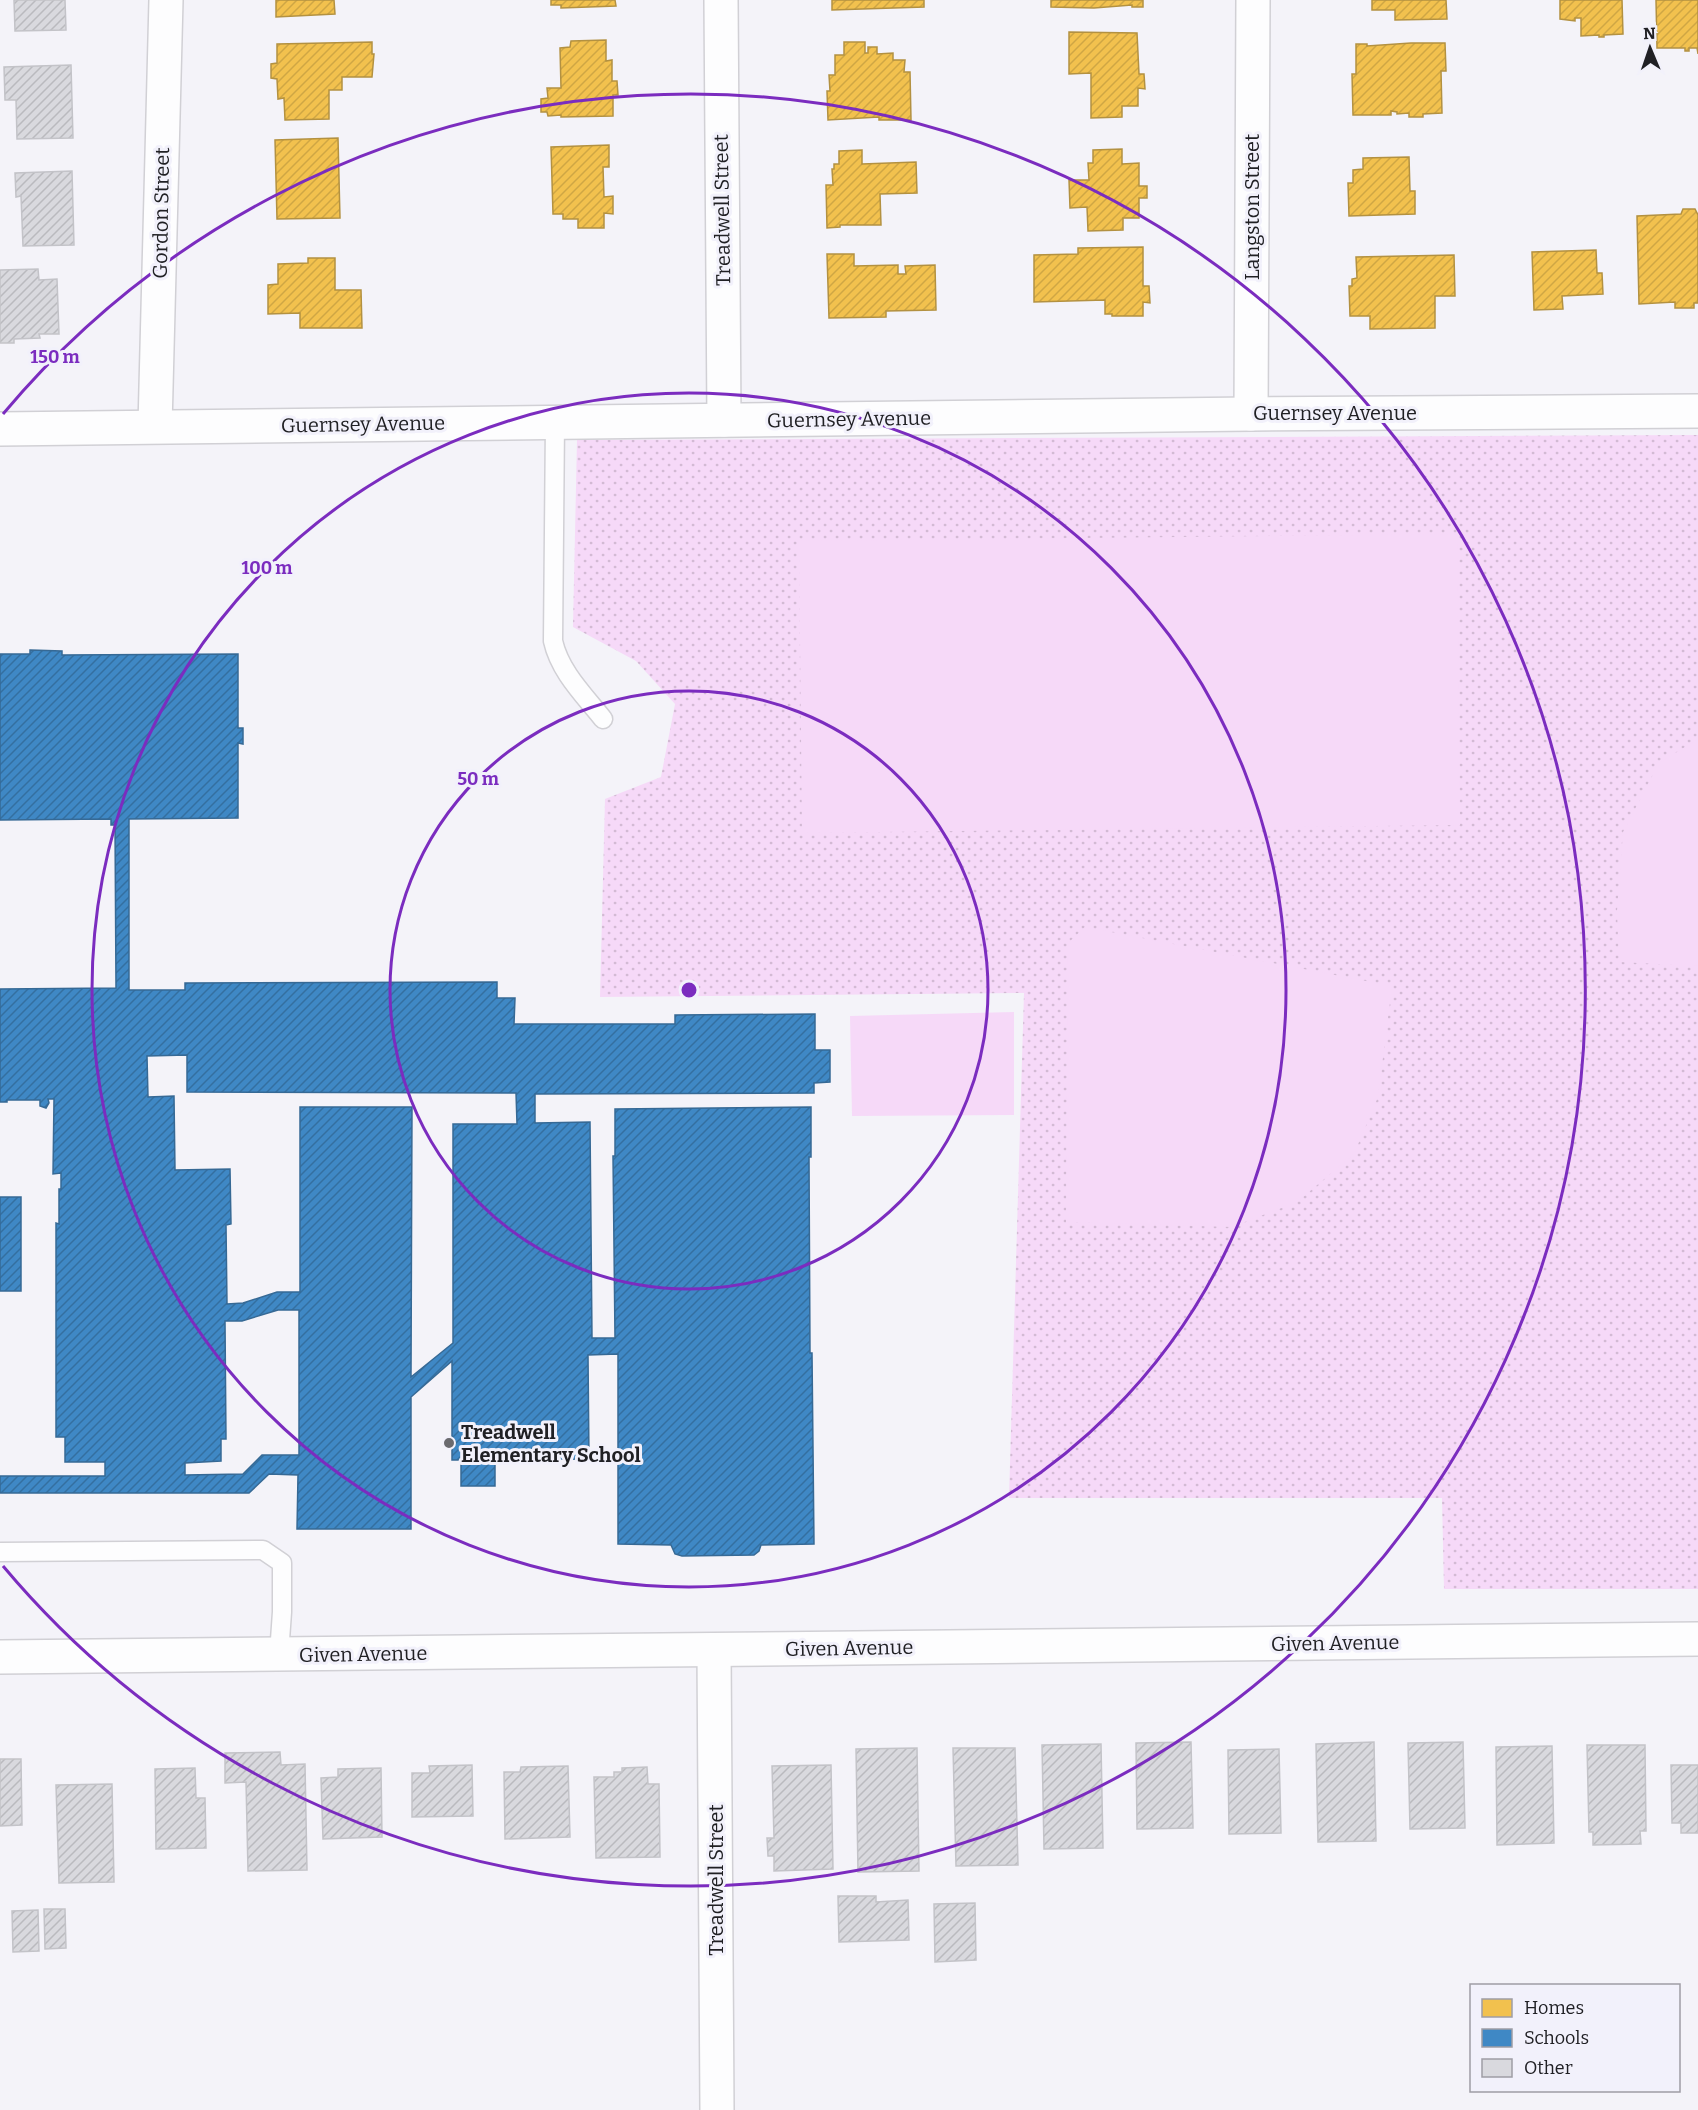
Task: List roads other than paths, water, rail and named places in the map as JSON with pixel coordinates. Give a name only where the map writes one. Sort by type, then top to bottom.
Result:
[{"type":"street","name":"Gordon Street","points":[[155,426],[166,0]]},
{"type":"street","name":"Treadwell Street","points":[[721,0],[724,420]]},
{"type":"street","name":"Langston Street","points":[[1251,414],[1253,0]]},
{"type":"street","name":"Guernsey Avenue","points":[[0,429],[1698,411]]},
{"type":"street","name":"Given Avenue","points":[[0,1657],[1698,1639]]},
{"type":"street","name":"Treadwell Street","points":[[714,1650],[717,2110]]},
{"type":"lane","points":[[555,423],[553,641],[556,655],[562,666],[603,719]]},
{"type":"lane","points":[[0,1552],[263,1550],[282,1563],[279,1654]]},
{"type":"place","name":"Treadwell Elementary School","points":[[449,1443]]}]
